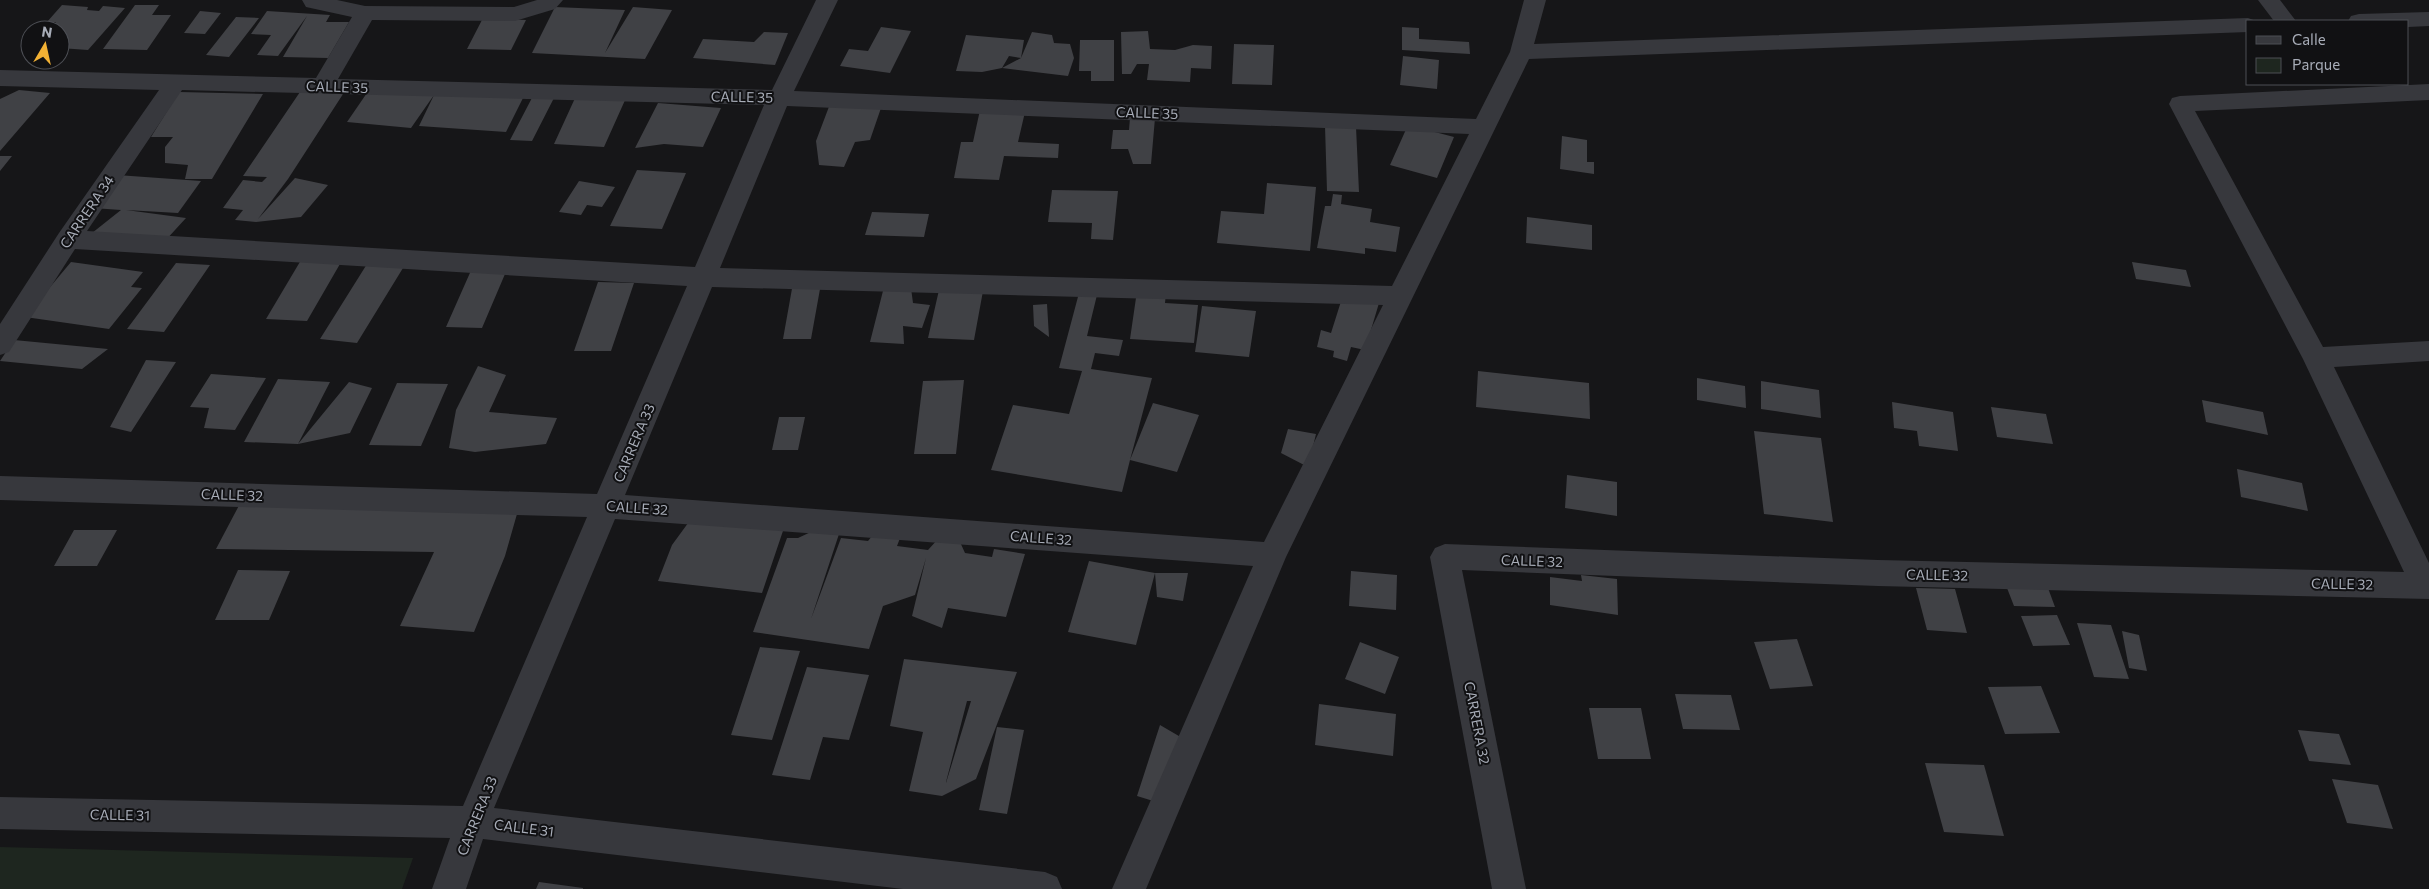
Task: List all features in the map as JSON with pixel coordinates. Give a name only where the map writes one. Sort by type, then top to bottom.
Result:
[{"type":"street","points":[[313,0],[314,2],[365,13],[515,14],[547,4],[552,0]]},
{"type":"street","name":"CARRERA 33","points":[[449,889],[472,822],[608,506],[779,98],[827,0]]},
{"type":"street","points":[[1130,889],[1272,555],[1521,52],[1535,0]]},
{"type":"street","points":[[2269,0],[2285,20]]},
{"type":"street","points":[[322,87],[365,13]]},
{"type":"street","points":[[2394,20],[2429,19]]},
{"type":"street","points":[[1521,52],[2246,25]]},
{"type":"street","name":"CALLE 35","points":[[0,78],[177,81],[322,87],[779,98],[1484,127]]},
{"type":"street","name":"CARRERA 34","points":[[0,345],[68,239],[177,81]]},
{"type":"street","points":[[2428,586],[2316,358],[2180,104],[2339,90],[2429,92]]},
{"type":"street","points":[[68,239],[704,277],[1401,296]]},
{"type":"street","points":[[2316,358],[2429,351]]},
{"type":"street","name":"CALLE 32","points":[[0,488],[608,506],[1272,555]]},
{"type":"street","name":"CALLE 32","points":[[1445,557],[1878,573],[2428,586]]},
{"type":"street","name":"CARRERA 32","points":[[1445,557],[1509,889]]},
{"type":"street","name":"CALLE 31","points":[[0,813],[472,822],[1045,889]]},
{"type":"green space","points":[[0,847],[413,858],[402,889],[0,889]]},
{"type":"building","points":[[62,5],[88,7],[87,10],[99,11],[103,6],[125,8],[88,50],[70,49],[70,20],[49,20]]},
{"type":"building","points":[[135,5],[159,5],[152,15],[171,15],[147,50],[103,49]]},
{"type":"building","points":[[555,7],[625,10],[605,53],[633,7],[672,10],[645,59],[532,53]]},
{"type":"building","points":[[200,11],[221,13],[205,34],[184,33]]},
{"type":"building","points":[[267,11],[330,15],[326,22],[349,22],[328,58],[283,57],[307,16],[278,56],[257,55],[271,35],[251,34]]},
{"type":"building","points":[[236,17],[259,18],[229,57],[206,55]]},
{"type":"building","points":[[483,18],[526,20],[511,50],[467,49]]},
{"type":"building","points":[[881,27],[911,31],[890,73],[840,66],[849,49],[868,51]]},
{"type":"building","points":[[1402,27],[1419,28],[1419,39],[1469,42],[1470,54],[1402,50]]},
{"type":"building","points":[[1148,31],[1150,49],[1175,50],[1193,45],[1212,46],[1211,69],[1191,68],[1190,82],[1147,80],[1149,64],[1137,64],[1131,74],[1122,74],[1121,32]]},
{"type":"building","points":[[764,32],[788,33],[775,65],[693,58],[703,39],[754,42]]},
{"type":"building","points":[[1032,32],[1052,35],[1054,43],[1070,44],[1074,58],[1068,76],[1002,68],[1021,58]]},
{"type":"building","points":[[966,35],[1024,40],[1021,58],[1009,56],[1002,68],[982,72],[956,71]]},
{"type":"building","points":[[1080,40],[1114,40],[1114,81],[1091,81],[1091,71],[1079,71]]},
{"type":"building","points":[[1234,44],[1274,45],[1272,85],[1232,84]]},
{"type":"building","points":[[1403,56],[1439,60],[1437,89],[1400,85]]},
{"type":"building","points":[[302,89],[345,91],[288,179],[258,219],[295,178],[328,185],[301,217],[256,222],[235,220],[243,210],[223,208],[243,180],[262,182],[267,177],[243,176]]},
{"type":"building","points":[[19,90],[50,93],[0,151],[0,99]]},
{"type":"building","points":[[369,90],[434,95],[411,128],[347,122]]},
{"type":"building","points":[[179,92],[263,94],[212,179],[185,179],[188,165],[165,163],[165,147],[173,137],[151,137]]},
{"type":"building","points":[[525,94],[506,132],[419,126],[434,95]]},
{"type":"building","points":[[534,94],[555,96],[532,141],[510,140]]},
{"type":"building","points":[[576,96],[626,98],[604,147],[554,144]]},
{"type":"building","points":[[658,103],[721,108],[703,147],[664,144],[635,148]]},
{"type":"building","points":[[830,104],[881,108],[870,140],[855,142],[844,167],[819,165],[816,141]]},
{"type":"building","points":[[980,110],[1025,112],[1018,142],[1059,144],[1058,158],[1004,156],[999,180],[954,178],[961,142],[973,142]]},
{"type":"building","points":[[1130,118],[1155,118],[1151,164],[1133,164],[1128,149],[1111,149],[1113,130],[1129,130]]},
{"type":"building","points":[[1408,125],[1454,137],[1437,178],[1390,165]]},
{"type":"building","points":[[1325,126],[1356,127],[1359,192],[1327,191]]},
{"type":"building","points":[[1562,136],[1587,140],[1587,162],[1594,162],[1594,174],[1560,169]]},
{"type":"building","points":[[0,156],[12,156],[0,171]]},
{"type":"building","points":[[637,170],[686,173],[662,229],[610,226]]},
{"type":"building","points":[[117,175],[201,181],[178,213],[126,210],[186,218],[164,242],[87,237],[121,210],[93,208]]},
{"type":"building","points":[[579,181],[615,187],[602,207],[587,205],[581,215],[559,212]]},
{"type":"building","points":[[1267,183],[1316,187],[1310,251],[1217,243],[1221,211],[1264,214]]},
{"type":"building","points":[[1052,190],[1118,191],[1113,240],[1091,239],[1092,223],[1048,222]]},
{"type":"building","points":[[1333,194],[1342,195],[1341,204],[1372,209],[1370,222],[1400,227],[1396,252],[1365,248],[1365,254],[1317,248],[1325,206],[1331,206]]},
{"type":"building","points":[[872,212],[929,214],[924,237],[865,235]]},
{"type":"building","points":[[1527,217],[1592,225],[1592,250],[1526,243]]},
{"type":"building","points":[[304,255],[344,257],[307,321],[266,319]]},
{"type":"building","points":[[71,262],[143,272],[131,287],[142,288],[109,329],[25,317]]},
{"type":"building","points":[[2132,262],[2186,270],[2191,287],[2136,279]]},
{"type":"building","points":[[176,263],[210,265],[164,332],[127,329]]},
{"type":"building","points":[[367,264],[403,268],[357,343],[320,339]]},
{"type":"building","points":[[473,266],[508,267],[482,328],[446,327]]},
{"type":"building","points":[[598,282],[634,283],[611,351],[574,351]]},
{"type":"building","points":[[793,283],[820,289],[811,339],[783,339]]},
{"type":"building","points":[[884,287],[911,288],[913,303],[930,305],[922,328],[903,326],[904,344],[870,342]]},
{"type":"building","points":[[939,290],[983,291],[974,340],[928,338]]},
{"type":"building","points":[[1137,291],[1166,293],[1165,303],[1198,305],[1194,343],[1130,339]]},
{"type":"building","points":[[1079,293],[1097,295],[1087,336],[1123,340],[1119,356],[1095,353],[1091,369],[1152,378],[1122,492],[991,470],[1013,405],[1069,414],[1082,371],[1059,368]]},
{"type":"building","points":[[1343,295],[1379,303],[1365,350],[1351,347],[1347,361],[1333,357],[1334,351],[1317,347],[1321,330],[1331,333]]},
{"type":"building","points":[[1047,304],[1049,337],[1034,326],[1033,305]]},
{"type":"building","points":[[1202,306],[1256,311],[1249,357],[1195,352]]},
{"type":"building","points":[[14,340],[108,349],[82,369],[0,361]]},
{"type":"building","points":[[146,360],[176,362],[131,432],[110,427]]},
{"type":"building","points":[[478,366],[506,375],[489,412],[557,418],[546,444],[475,452],[449,448],[456,410]]},
{"type":"building","points":[[1478,371],[1589,383],[1590,419],[1476,407]]},
{"type":"building","points":[[211,374],[266,378],[235,430],[204,428],[209,408],[190,407]]},
{"type":"building","points":[[1697,378],[1745,386],[1746,408],[1697,400]]},
{"type":"building","points":[[278,379],[330,382],[298,444],[244,442]]},
{"type":"building","points":[[964,380],[956,454],[914,454],[923,381]]},
{"type":"building","points":[[1761,381],[1819,390],[1821,418],[1761,409]]},
{"type":"building","points":[[349,382],[372,388],[350,433],[298,444]]},
{"type":"building","points":[[397,383],[448,384],[421,446],[369,445]]},
{"type":"building","points":[[2202,400],[2263,412],[2268,435],[2206,422]]},
{"type":"building","points":[[1892,402],[1953,412],[1958,451],[1919,446],[1917,431],[1894,428]]},
{"type":"building","points":[[1153,403],[1199,415],[1177,472],[1130,460]]},
{"type":"building","points":[[1991,407],[2046,414],[2053,444],[1997,437]]},
{"type":"building","points":[[779,417],[805,417],[798,450],[772,450]]},
{"type":"building","points":[[1288,429],[1316,434],[1308,467],[1281,453]]},
{"type":"building","points":[[1754,431],[1821,438],[1833,522],[1764,514]]},
{"type":"building","points":[[2237,469],[2302,483],[2308,511],[2241,497]]},
{"type":"building","points":[[1567,475],[1617,482],[1617,516],[1565,508]]},
{"type":"building","points":[[244,496],[519,507],[505,556],[474,632],[400,626],[434,552],[216,549]]},
{"type":"building","points":[[691,519],[786,522],[762,593],[658,581],[672,545]]},
{"type":"building","points":[[74,530],[117,530],[97,566],[54,566]]},
{"type":"building","points":[[877,530],[902,533],[897,546],[928,550],[938,539],[960,542],[965,553],[992,557],[994,549],[1025,554],[1006,617],[948,608],[942,628],[912,616],[926,558],[915,595],[883,606],[869,649],[753,632],[787,538],[798,538],[813,531],[839,534],[811,619],[841,538],[868,541]]},
{"type":"building","points":[[1089,561],[1155,573],[1136,645],[1068,632]]},
{"type":"building","points":[[238,570],[290,571],[269,620],[215,620]]},
{"type":"building","points":[[1351,571],[1397,575],[1396,610],[1349,606]]},
{"type":"building","points":[[1155,573],[1188,573],[1183,601],[1157,597]]},
{"type":"building","points":[[1581,575],[1617,579],[1618,615],[1550,605],[1550,577],[1582,581]]},
{"type":"building","points":[[1916,588],[1955,589],[1967,633],[1927,630]]},
{"type":"building","points":[[2007,588],[2048,588],[2055,607],[2014,606]]},
{"type":"building","points":[[2057,615],[2070,645],[2033,646],[2021,616]]},
{"type":"building","points":[[2077,623],[2111,625],[2129,679],[2094,677]]},
{"type":"building","points":[[2122,631],[2139,635],[2147,671],[2129,668]]},
{"type":"building","points":[[1797,639],[1813,686],[1770,689],[1754,642]]},
{"type":"building","points":[[1360,642],[1399,657],[1385,694],[1345,679]]},
{"type":"building","points":[[760,647],[800,651],[772,740],[731,735]]},
{"type":"building","points":[[904,659],[1017,672],[976,779],[942,796],[909,791],[923,732],[890,726]],"holes":[[[967,701],[971,701],[946,783]]]},
{"type":"building","points":[[807,667],[869,675],[849,740],[823,737],[810,780],[772,775]]},
{"type":"building","points":[[2041,686],[2060,733],[2005,734],[1988,687]]},
{"type":"building","points":[[1675,694],[1731,695],[1740,730],[1683,729]]},
{"type":"building","points":[[1319,704],[1396,714],[1393,756],[1315,745]]},
{"type":"building","points":[[1589,708],[1641,708],[1651,759],[1598,759]]},
{"type":"building","points":[[1160,725],[1184,739],[1163,804],[1137,796]]},
{"type":"building","points":[[997,727],[1024,730],[1007,814],[979,810]]},
{"type":"building","points":[[2298,730],[2339,734],[2351,765],[2309,761]]},
{"type":"building","points":[[1925,763],[1984,765],[2004,836],[1944,832]]},
{"type":"building","points":[[2332,779],[2378,785],[2393,829],[2347,823]]},
{"type":"building","points":[[539,882],[583,888],[583,889],[536,889]]}]
